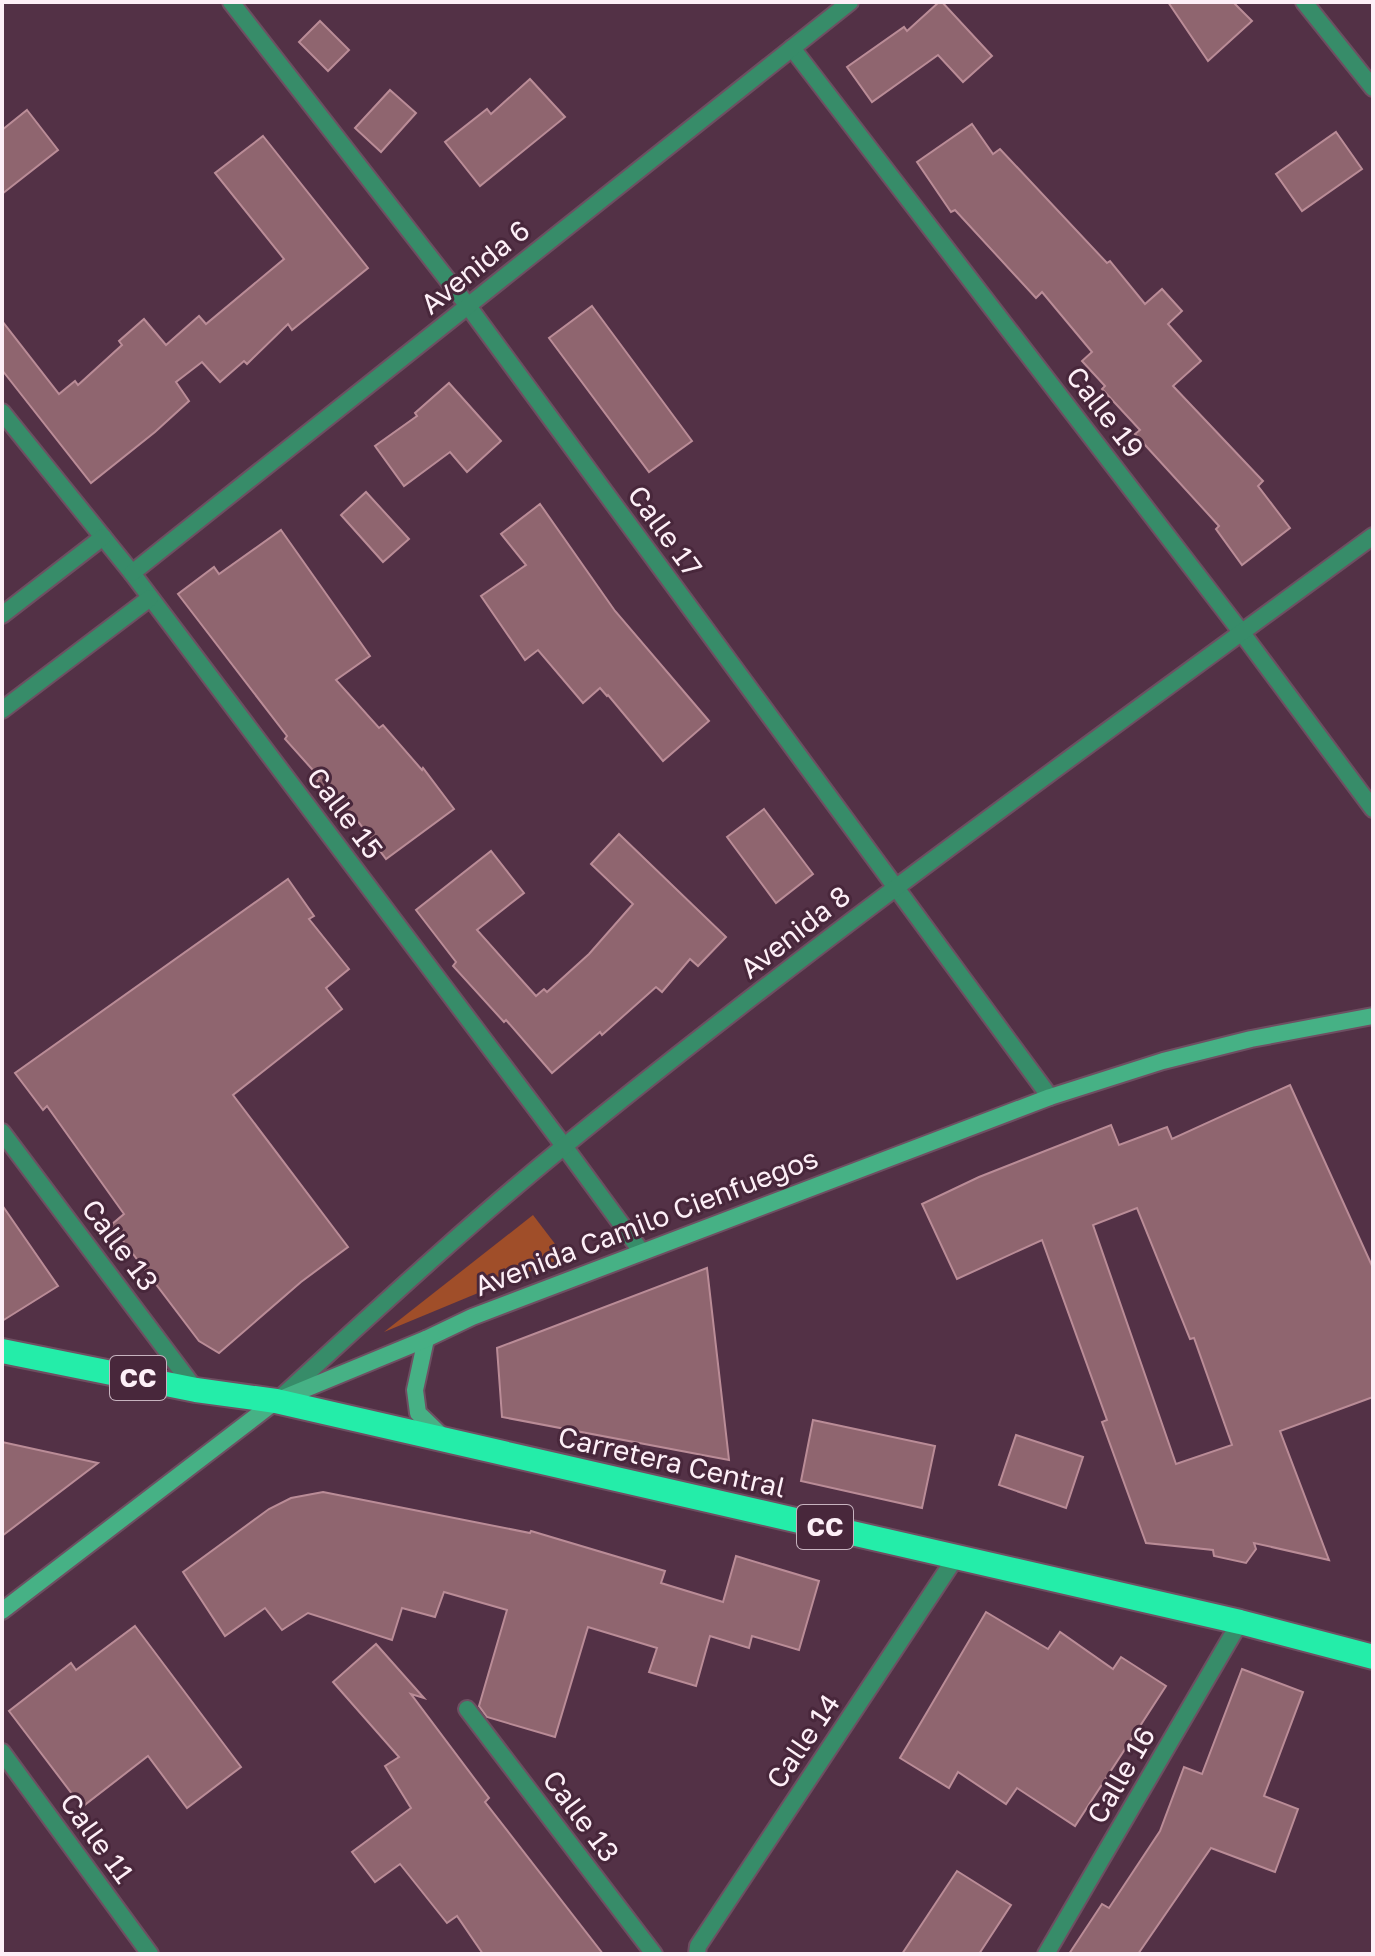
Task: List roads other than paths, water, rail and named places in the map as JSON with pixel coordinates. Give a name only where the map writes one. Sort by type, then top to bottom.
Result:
[{"type":"highway","name":"Carretera Central","points":[[2,1351],[196,1390],[276,1401],[1240,1622],[1373,1657]]},
{"type":"main road","name":"Avenida Camilo Cienfuegos","points":[[2,1611],[276,1401],[472,1317],[1050,1097],[1251,1039],[1373,1016]]},
{"type":"main road","points":[[426,1339],[415,1390],[418,1413],[446,1441]]},
{"type":"street","name":"Calle 17","points":[[231,2],[468,306],[1050,1097]]},
{"type":"street","name":"Avenida 6","points":[[132,573],[850,2]]},
{"type":"street","points":[[1304,2],[1373,88]]},
{"type":"street","name":"Calle 19","points":[[792,48],[1242,633],[1373,809]]},
{"type":"street","name":"Calle 15","points":[[2,412],[132,573],[641,1251]]},
{"type":"street","name":"Avenida 8","points":[[276,1401],[508,1192],[564,1146],[895,887],[1373,536]]},
{"type":"street","points":[[2,615],[103,537]]},
{"type":"street","points":[[2,710],[150,598]]},
{"type":"street","name":"Calle 13","points":[[2,1132],[196,1390]]},
{"type":"street","name":"Calle 14","points":[[697,1954],[698,1946],[956,1557]]},
{"type":"street","name":"Calle 16","points":[[1046,1954],[1240,1622]]},
{"type":"street","name":"Calle 13","points":[[467,1709],[654,1954]]},
{"type":"street","name":"Calle 11","points":[[2,1752],[150,1954]]}]
